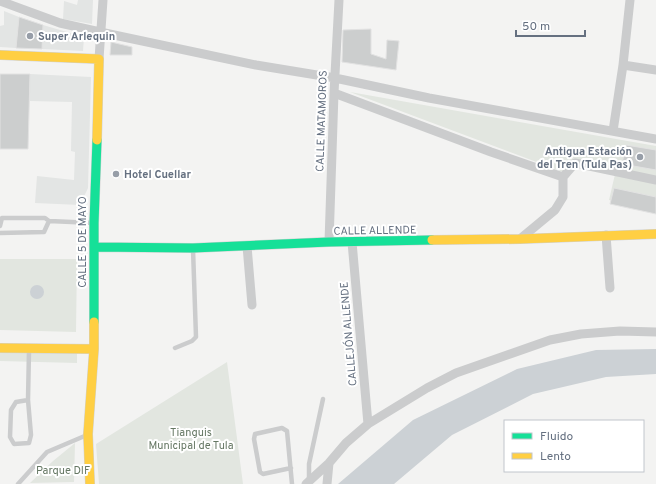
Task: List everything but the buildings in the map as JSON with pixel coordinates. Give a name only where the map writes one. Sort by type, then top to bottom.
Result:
[{"type":"main road","points":[[0,55],[99,59]]},
{"type":"main road","name":"CALLE 5 DE MAYO","points":[[90,484],[88,434],[94,349],[94,223],[99,59]]},
{"type":"main road","name":"CALLE ALLENDE","points":[[94,247],[193,248],[329,242],[520,239],[656,234]]},
{"type":"main road","points":[[0,348],[94,349]]},
{"type":"street","name":"CALLE 5 DE MAYO","points":[[99,59],[103,0]]},
{"type":"street","name":"CALLE MATAMOROS","points":[[329,242],[339,0]]},
{"type":"street","points":[[613,131],[623,65],[630,0]]},
{"type":"street","points":[[0,1],[60,23],[256,65],[335,78],[429,98],[656,139]]},
{"type":"street","points":[[623,65],[656,70]]},
{"type":"street","points":[[334,93],[491,152],[563,177]]},
{"type":"street","points":[[520,239],[556,210],[563,197],[563,177],[575,163],[656,180]]},
{"type":"street","points":[[606,235],[610,288]]},
{"type":"street","name":"CALLEJÓN ALLENDE","points":[[352,242],[368,424]]},
{"type":"street","points":[[248,246],[252,305]]},
{"type":"street","points":[[308,483],[329,463],[346,443],[368,424],[427,388],[456,373],[550,340],[581,334],[620,331],[656,332]]},
{"type":"street","points":[[326,484],[329,463]]},
{"type":"lane","points":[[0,226],[2,218],[45,218],[49,221],[94,223]]},
{"type":"lane","points":[[0,233],[44,232],[49,221]]},
{"type":"lane","points":[[175,348],[192,341],[196,337],[193,248]]},
{"type":"lane","points":[[28,400],[16,402],[11,410],[10,437],[14,444],[29,443],[31,435],[28,400],[30,348]]},
{"type":"lane","points":[[308,483],[309,464],[323,399]]},
{"type":"lane","points":[[291,468],[264,474],[260,472],[254,439],[255,434],[282,428],[287,431],[291,468],[292,484]]},
{"type":"lane","points":[[18,484],[47,452],[88,434]]},
{"type":"shaded area","points":[[78,0],[93,0],[92,24],[63,19],[64,1],[77,5]]},
{"type":"shaded area","points":[[4,11],[19,17],[16,48],[0,47],[0,26],[4,25]]},
{"type":"shaded area","points":[[43,25],[84,37],[83,51],[42,49]]},
{"type":"shaded area","points":[[30,74],[91,77],[88,188],[80,205],[35,203],[37,176],[74,180],[75,152],[71,151],[72,102],[30,101]]},
{"type":"shaded area","points":[[37,285],[42,287],[44,292],[42,297],[37,299],[32,297],[30,292],[32,287]]},
{"type":"shaded area","points":[[656,349],[656,374],[606,377],[533,394],[452,435],[394,484],[338,484],[413,420],[517,369],[596,350]]},
{"type":"green space","points":[[350,92],[656,146],[656,206],[609,200],[616,170],[573,160],[563,172]]},
{"type":"green space","points":[[0,259],[77,259],[76,332],[0,330]]},
{"type":"green space","points":[[0,350],[77,353],[77,363],[0,361]]},
{"type":"green space","name":"Tianguis Municipal de Tula","points":[[227,362],[243,484],[99,484],[96,444]]},
{"type":"green space","name":"Parque DIF","points":[[75,443],[74,482],[30,483],[53,461]]},
{"type":"traffic: fast","points":[[94,322],[94,223],[97,140]]},
{"type":"traffic: fast","points":[[94,247],[193,248],[329,242],[432,240]]},
{"type":"traffic: slow","points":[[0,55],[99,59],[97,140]]},
{"type":"traffic: slow","points":[[432,240],[520,239],[656,234]]},
{"type":"traffic: slow","points":[[90,484],[88,434],[94,349],[94,322]]},
{"type":"traffic: slow","points":[[0,348],[94,349]]},
{"type":"place","name":"Super Arlequin","points":[[30,36]]},
{"type":"place","name":"Antigua Estación del Tren (Tula Pas)","points":[[640,157]]},
{"type":"place","name":"Hotel Cuellar","points":[[116,174]]}]
